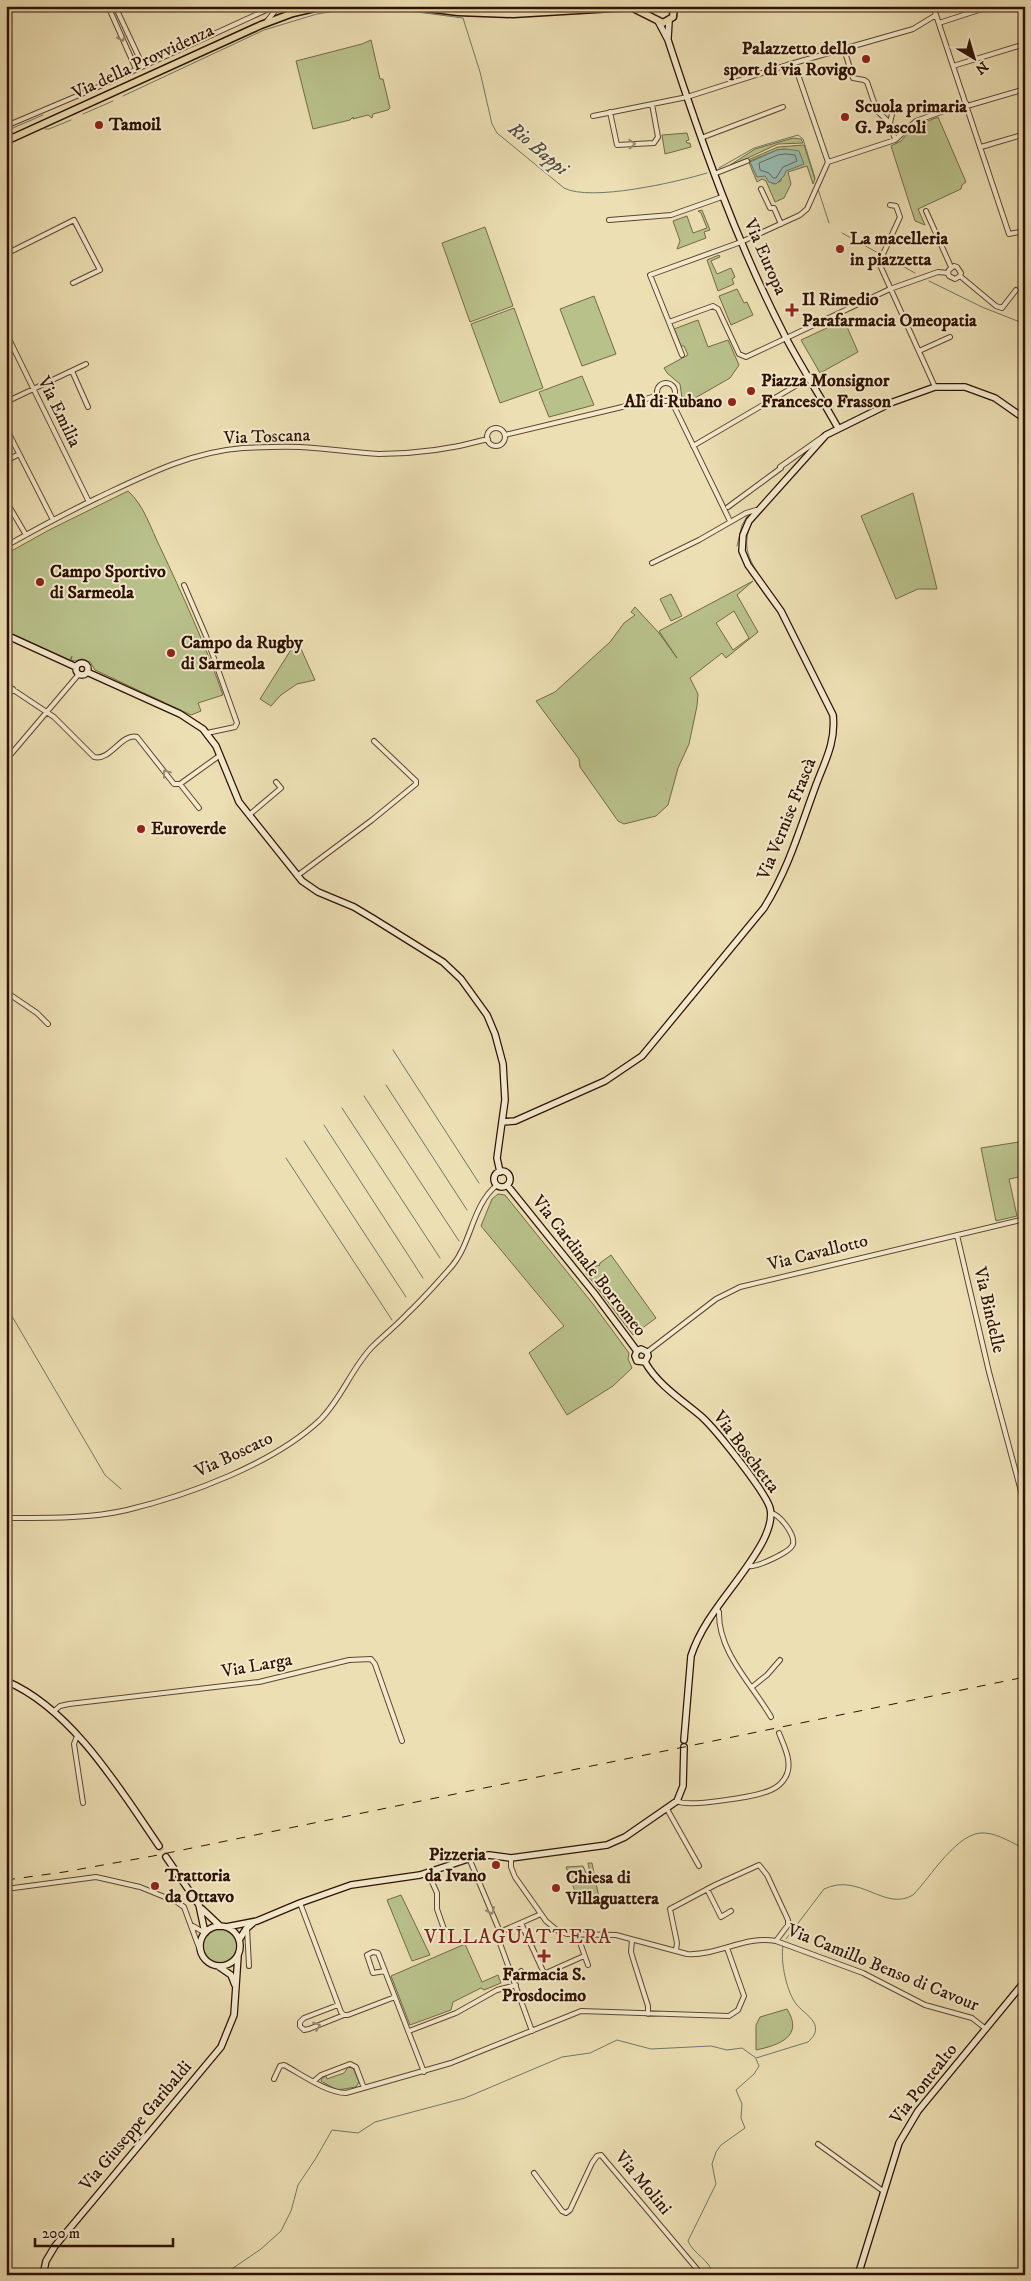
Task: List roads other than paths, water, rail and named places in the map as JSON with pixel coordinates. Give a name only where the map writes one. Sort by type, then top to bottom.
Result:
[{"type":"main road","name":"Via della Provvidenza","points":[[6,141],[265,24],[323,6]]},
{"type":"main road","points":[[410,6],[513,14],[646,6]]},
{"type":"main road","points":[[652,6],[652,16]]},
{"type":"main road","points":[[629,8],[652,16],[658,21],[669,21],[677,8]]},
{"type":"street","points":[[108,6],[136,69]]},
{"type":"street","points":[[116,6],[143,66]]},
{"type":"street","points":[[291,6],[293,14]]},
{"type":"street","points":[[933,6],[1009,234],[1025,231]]},
{"type":"street","points":[[265,24],[276,7],[286,16]]},
{"type":"street","name":"Via della Provvidenza","points":[[6,126],[276,7]]},
{"type":"street","points":[[939,23],[985,8]]},
{"type":"street","points":[[593,116],[687,97],[794,63],[913,29],[936,15]]},
{"type":"street","name":"Via Europa","points":[[658,21],[668,40],[713,172],[741,242],[786,338],[838,428]]},
{"type":"street","name":"Via Europa","points":[[668,40],[669,21]]},
{"type":"street","points":[[953,66],[1025,44]]},
{"type":"street","points":[[844,48],[853,78],[867,82],[877,111],[890,123]]},
{"type":"street","points":[[158,59],[163,70]]},
{"type":"street","points":[[682,355],[650,275],[741,242],[804,213],[828,162],[794,63]]},
{"type":"street","points":[[115,79],[120,90]]},
{"type":"street","points":[[828,162],[895,140],[916,121],[1025,89]]},
{"type":"street","points":[[610,112],[617,145],[654,143],[658,137],[652,104]]},
{"type":"street","points":[[701,138],[783,107]]},
{"type":"street","points":[[892,114],[890,123],[895,140]]},
{"type":"street","points":[[981,148],[1025,134]]},
{"type":"street","points":[[713,172],[747,162]]},
{"type":"street","points":[[762,188],[770,208],[774,208],[781,224]]},
{"type":"street","points":[[609,220],[671,215],[722,196]]},
{"type":"street","points":[[890,205],[896,206],[900,217],[879,263],[935,387]]},
{"type":"street","points":[[926,211],[951,267]]},
{"type":"street","points":[[6,254],[74,220],[100,270],[73,283]]},
{"type":"street","points":[[951,267],[954,266],[960,269],[960,276]]},
{"type":"street","points":[[948,273],[951,267]]},
{"type":"street","points":[[670,322],[713,306],[718,309],[739,354],[742,356],[750,355],[890,290],[938,272],[948,273]]},
{"type":"street","points":[[948,273],[951,279],[960,276]]},
{"type":"street","points":[[960,276],[996,306],[1002,308],[1016,290]]},
{"type":"street","name":"Via Emilia","points":[[6,333],[89,502]]},
{"type":"street","points":[[919,351],[950,337]]},
{"type":"street","points":[[6,352],[13,348]]},
{"type":"street","points":[[6,402],[86,364]]},
{"type":"street","points":[[72,371],[88,407]]},
{"type":"street","points":[[693,446],[809,378]]},
{"type":"street","name":"Via Toscana","points":[[505,435],[622,408],[658,395],[659,387],[668,383],[674,387],[675,392],[671,400]]},
{"type":"street","name":"Via Vernise Frascà","points":[[728,507],[820,437],[893,402],[935,387],[966,387],[983,392],[1025,418]]},
{"type":"street","points":[[658,395],[663,401],[671,400],[729,519]]},
{"type":"street","points":[[6,428],[53,520]]},
{"type":"street","name":"Via Toscana","points":[[493,429],[502,430],[505,435],[504,442],[500,445],[494,445],[488,439],[493,429]]},
{"type":"street","name":"Via Vernise Frascà","points":[[502,1122],[515,1121],[605,1081],[642,1056],[764,908],[779,884],[792,854],[816,784],[830,752],[834,728],[833,715],[781,612],[748,565],[742,552],[743,535],[748,521],[756,510],[826,435]]},
{"type":"street","name":"Via Toscana","points":[[6,546],[141,476],[175,463],[211,453],[241,448],[301,447],[349,452],[409,453],[444,449],[488,439]]},
{"type":"street","points":[[6,461],[19,454]]},
{"type":"street","points":[[6,501],[26,534]]},
{"type":"street","name":"Via Vernise Frascà","points":[[652,563],[699,540],[746,513],[756,510]]},
{"type":"street","points":[[184,585],[206,636],[237,723],[235,727],[230,729],[207,733]]},
{"type":"street","name":"Via Cardinale Borromeo","points":[[6,635],[76,667],[79,663],[83,663],[88,667],[87,672],[180,714],[207,733],[234,792],[249,815],[297,876],[318,892],[354,907],[443,962],[461,979],[485,1012],[500,1050],[505,1088],[497,1158],[500,1172]]},
{"type":"street","points":[[76,667],[79,674]]},
{"type":"street","points":[[6,760],[79,674],[83,675],[87,672]]},
{"type":"street","points":[[6,685],[47,712],[94,757],[102,757],[130,737],[137,737],[174,784],[180,784],[219,756]]},
{"type":"street","points":[[6,697],[13,689]]},
{"type":"street","points":[[297,876],[372,820],[416,784],[416,781],[374,741]]},
{"type":"street","points":[[249,815],[281,788],[276,782]]},
{"type":"street","points":[[180,784],[199,808]]},
{"type":"street","points":[[6,992],[37,1013],[48,1024]]},
{"type":"street","name":"Via Cardinale Borromeo","points":[[497,1184],[495,1176],[500,1172],[505,1172],[509,1175],[510,1181],[507,1185],[594,1293],[637,1352],[636,1359],[640,1362],[645,1362]]},
{"type":"street","points":[[497,1184],[503,1187],[507,1185]]},
{"type":"street","name":"Via Boscato","points":[[6,1518],[53,1518],[126,1510],[216,1480],[278,1452],[303,1434],[328,1411],[338,1400],[358,1363],[372,1346],[408,1313],[457,1260],[485,1197],[497,1184]]},
{"type":"street","name":"Via Cavallotto","points":[[647,1352],[716,1299],[740,1288],[1025,1220]]},
{"type":"street","name":"Via Bindelle","points":[[958,1235],[989,1372],[1025,1506]]},
{"type":"street","points":[[637,1352],[643,1350],[647,1352],[648,1356],[645,1362]]},
{"type":"street","name":"Via Boschetta","points":[[645,1362],[657,1379],[716,1432],[766,1499],[771,1514],[771,1520],[764,1538],[748,1566],[702,1629],[691,1656],[684,1740]]},
{"type":"street","points":[[748,1566],[754,1567],[771,1560],[790,1548],[793,1543],[793,1537],[782,1520],[778,1515],[771,1514]]},
{"type":"street","points":[[717,1609],[720,1612],[721,1635],[727,1649],[771,1717]]},
{"type":"street","name":"Via Larga","points":[[53,1712],[60,1706],[258,1682],[349,1660],[370,1659],[375,1664],[402,1741]]},
{"type":"street","points":[[752,1687],[767,1675],[780,1660]]},
{"type":"street","points":[[6,1681],[32,1695],[53,1712],[77,1736],[102,1764],[159,1846]]},
{"type":"street","points":[[677,1801],[686,1804],[705,1802],[762,1794],[773,1790],[783,1781],[788,1772],[789,1763],[779,1734]]},
{"type":"street","points":[[77,1736],[74,1744],[82,1803]]},
{"type":"street","points":[[201,1953],[200,1942],[204,1933],[209,1929],[223,1926],[246,1926],[300,1903],[351,1885],[428,1873],[469,1858],[489,1855],[511,1858],[607,1845],[625,1837],[677,1801],[683,1786],[684,1747]]},
{"type":"street","points":[[667,1809],[699,1866]]},
{"type":"street","points":[[166,1857],[199,1905],[223,1926],[237,1934],[240,1940]]},
{"type":"street","points":[[469,1858],[500,1932],[498,1938],[532,2031]]},
{"type":"street","name":"Via Camillo Benso di Cavour","points":[[511,1858],[510,1867],[515,1877],[551,1927],[558,1931],[567,1934],[616,1935],[697,1955],[753,1941],[767,1939],[776,1941],[863,1973],[925,2005],[972,2018],[986,2028]]},
{"type":"street","points":[[676,1950],[677,1942],[670,1909],[755,1866],[762,1867],[788,1920],[788,1925],[776,1941]]},
{"type":"street","points":[[428,1873],[437,1894],[437,1909],[444,1929]]},
{"type":"street","points":[[6,1889],[87,1877],[112,1880],[140,1887],[177,1902],[184,1907],[201,1953],[208,1962],[218,1966],[231,1976],[236,1989]]},
{"type":"street","points":[[707,1889],[721,1917],[731,1911]]},
{"type":"street","points":[[300,1903],[338,2006],[344,2015]]},
{"type":"street","points":[[199,1905],[204,1933]]},
{"type":"street","points":[[500,1932],[541,1914]]},
{"type":"street","points":[[191,1924],[198,1926],[203,1920]]},
{"type":"street","points":[[521,1923],[543,1971]]},
{"type":"street","points":[[191,1924],[204,1933]]},
{"type":"street","points":[[218,1966],[229,1964],[238,1956],[240,1940],[246,1926]]},
{"type":"street","points":[[246,1926],[249,1966]]},
{"type":"street","points":[[577,1934],[588,1965]]},
{"type":"street","points":[[632,1940],[631,1952],[648,2006],[648,2014]]},
{"type":"street","points":[[274,2079],[280,2066],[284,2065],[338,2093],[364,2088],[424,2072],[581,2011],[729,2016],[738,2010],[744,1996],[727,1948]]},
{"type":"street","points":[[385,1970],[373,1973],[367,1955],[372,1952],[378,1952],[385,1970],[408,2032],[424,2072]]},
{"type":"street","name":"Via Giuseppe Garibaldi","points":[[43,2275],[46,2261],[55,2246],[221,2047],[234,2015],[238,1956]]},
{"type":"street","points":[[543,1971],[546,1973],[584,1956]]},
{"type":"street","points":[[521,1971],[525,1978],[530,1979],[542,1974],[543,1971]]},
{"type":"street","name":"Via Pontealto","points":[[858,2275],[883,2190],[899,2143],[907,2127],[1025,1981]]},
{"type":"street","points":[[408,2032],[456,2013],[497,1990],[516,1985]]},
{"type":"street","points":[[338,2006],[304,2018],[300,2022],[300,2026],[304,2030],[309,2029],[395,1997]]},
{"type":"street","points":[[314,2081],[321,2075],[350,2064],[356,2067],[364,2088]]},
{"type":"street","points":[[818,2144],[883,2190]]},
{"type":"street","name":"Via Molini","points":[[534,2173],[562,2211],[566,2212],[570,2210],[592,2163],[597,2156],[601,2155],[702,2275]]},
{"type":"water","points":[[777,150],[799,151],[804,164],[786,171],[776,184],[769,182],[765,176],[757,177],[750,162]]},
{"type":"waterway","name":"Rio Bappi","points":[[123,96],[264,30],[317,14],[353,8],[386,8],[463,18],[480,72],[492,124],[497,133],[564,188],[577,192],[613,192],[676,181],[707,173]]},
{"type":"waterway","points":[[83,114],[113,101]]},
{"type":"waterway","points":[[6,131],[43,115]]},
{"type":"waterway","points":[[45,129],[71,120]]},
{"type":"waterway","name":"Rio Bappi","points":[[719,168],[754,148],[798,135],[803,139],[815,178]]},
{"type":"waterway","name":"Rio Bappi","points":[[818,189],[829,223]]},
{"type":"waterway","name":"Rio Bappi","points":[[842,233],[880,254]]},
{"type":"waterway","points":[[886,257],[915,273]]},
{"type":"waterway","name":"Rio Bappi","points":[[929,281],[982,307],[1025,324]]},
{"type":"waterway","points":[[737,546],[742,525],[748,515]]},
{"type":"waterway","points":[[753,520],[748,531],[747,550],[754,566],[771,592]]},
{"type":"waterway","points":[[809,662],[831,704]]},
{"type":"waterway","points":[[833,708],[837,716]]},
{"type":"waterway","points":[[393,1050],[479,1183]]},
{"type":"waterway","points":[[386,1085],[467,1210]]},
{"type":"waterway","points":[[364,1096],[459,1241]]},
{"type":"waterway","points":[[342,1108],[440,1258]]},
{"type":"waterway","points":[[324,1125],[423,1278]]},
{"type":"waterway","points":[[304,1141],[406,1297]]},
{"type":"waterway","points":[[286,1158],[392,1320]]},
{"type":"waterway","points":[[6,1306],[105,1475],[121,1489]]},
{"type":"waterway","points":[[786,1939],[824,1889],[837,1885],[849,1885],[892,1899],[902,1899],[913,1895],[945,1856],[965,1839],[975,1834],[995,1835],[1025,1849]]},
{"type":"waterway","points":[[223,2275],[261,2249],[281,2231],[291,2211],[298,2185],[332,2130],[358,2133],[375,2122],[465,2098],[562,2057],[590,2053],[617,2040],[651,2049],[711,2046],[727,2050],[742,2048],[756,2058],[808,2042],[815,2033],[815,2025],[793,2000],[790,1993],[783,1968],[783,1946]]},
{"type":"waterway","points":[[713,2275],[709,2265],[688,2241],[716,2184],[712,2164],[716,2152],[721,2145],[745,2128],[741,2118],[742,2104],[736,2090],[754,2074],[759,2066],[756,2059]]},
{"type":"tunnel","points":[[159,1846],[166,1857]]},
{"type":"railway","points":[[6,1880],[153,1856],[1025,1677]]},
{"type":"place","name":"Palazzetto dello sport di via Rovigo","points":[[866,59]]},
{"type":"place","name":"Scuola primaria G. Pascoli","points":[[845,117]]},
{"type":"place","name":"Tamoil","points":[[99,125]]},
{"type":"place","name":"La macelleria in piazzetta","points":[[840,249]]},
{"type":"place","name":"Il Rimedio Parafarmacia Omeopatia","points":[[792,310]]},
{"type":"place","name":"Piazza Monsignor Francesco Frasson","points":[[751,391]]},
{"type":"place","name":"Alì di Rubano","points":[[732,402]]},
{"type":"place","name":"Campo Sportivo di Sarmeola","points":[[40,582]]},
{"type":"place","name":"Campo da Rugby di Sarmeola","points":[[171,653]]},
{"type":"place","name":"Euroverde","points":[[141,829]]},
{"type":"place","name":"Pizzeria da Ivano","points":[[496,1865]]},
{"type":"place","name":"Trattoria da Ottavo","points":[[155,1886]]},
{"type":"place","name":"Chiesa di Villaguattera","points":[[556,1888]]},
{"type":"place","name":"Farmacia S. Prosdocimo","points":[[544,1956]]},
{"type":"district","name":"VILLAGUATTERA","points":[[518,1937]]}]
